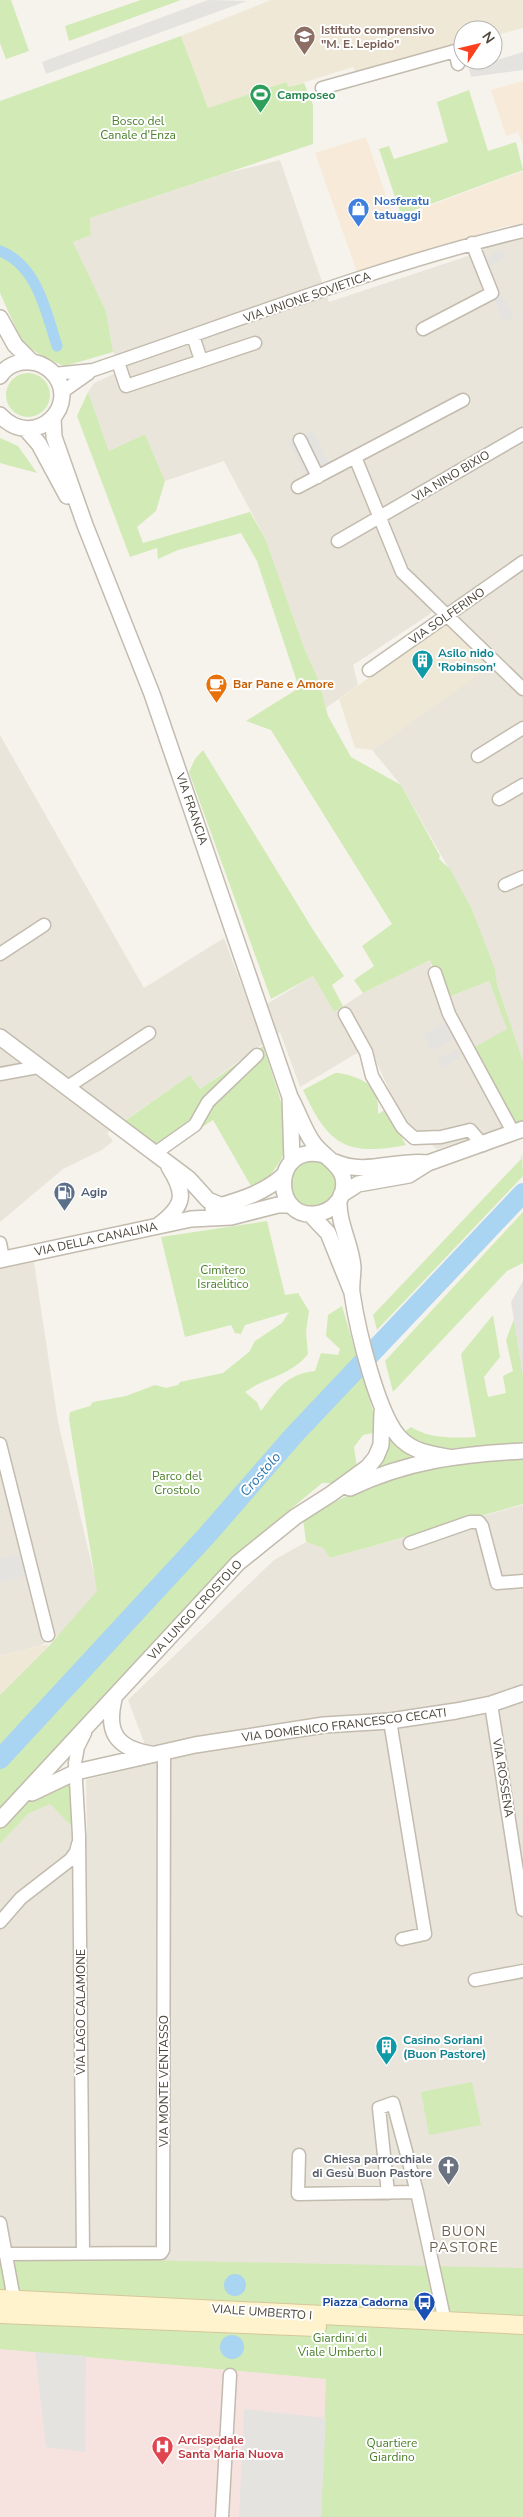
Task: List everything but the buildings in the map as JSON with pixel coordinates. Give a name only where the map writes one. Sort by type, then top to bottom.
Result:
[{"type":"main road","name":"VIALE UMBERTO I","points":[[7,2299],[523,2325]]},
{"type":"main road","name":"VIALE UMBERTO I","points":[[0,2314],[523,2336]]},
{"type":"street","points":[[322,88],[453,52]]},
{"type":"street","name":"VIA UNIONE SOVIETICA","points":[[54,374],[93,370],[355,280],[472,243],[523,230]]},
{"type":"street","points":[[423,329],[492,293],[472,243]]},
{"type":"street","points":[[0,318],[15,345],[32,362]]},
{"type":"street","points":[[193,336],[201,360]]},
{"type":"street","points":[[118,362],[126,386],[255,343]]},
{"type":"street","points":[[0,357],[1,375]]},
{"type":"street","points":[[1,375],[10,366],[21,362],[32,362],[48,368],[54,374],[62,392]]},
{"type":"street","name":"VIA UNIONE SOVIETICA","points":[[62,392],[93,370]]},
{"type":"street","name":"VIA FRANCIA","points":[[62,392],[58,410],[53,418],[54,437],[85,525],[152,694],[290,1097],[311,1141],[330,1159],[342,1174],[340,1221],[353,1268],[352,1291]]},
{"type":"street","points":[[298,487],[463,400]]},
{"type":"street","name":"VIA FRANCIA","points":[[0,415],[16,427],[26,429],[39,444],[85,525]]},
{"type":"street","points":[[26,429],[45,425],[53,418]]},
{"type":"street","name":"VIA NINO BIXIO","points":[[338,541],[523,434]]},
{"type":"street","points":[[300,440],[318,477]]},
{"type":"street","points":[[355,457],[402,572],[446,618],[523,690]]},
{"type":"street","name":"VIA SOLFERINO","points":[[369,670],[446,618],[523,562]]},
{"type":"street","points":[[478,756],[523,728]]},
{"type":"street","points":[[499,799],[523,785]]},
{"type":"street","points":[[505,885],[523,877]]},
{"type":"street","points":[[0,954],[44,925]]},
{"type":"street","points":[[428,1163],[407,1162],[356,1168],[310,1153],[292,1161],[284,1175],[283,1191],[291,1205],[300,1211],[310,1214],[324,1213],[358,1184],[409,1175],[428,1163],[483,1145],[518,1130],[449,1014],[435,973]]},
{"type":"street","points":[[345,1014],[366,1052],[372,1076],[402,1127],[414,1138],[441,1137],[470,1130],[483,1145]]},
{"type":"street","points":[[66,1088],[148,1033]]},
{"type":"street","points":[[0,1037],[168,1166],[189,1179],[208,1200],[222,1206]]},
{"type":"street","points":[[154,1154],[195,1125],[208,1102],[257,1055]]},
{"type":"street","points":[[0,1074],[38,1067]]},
{"type":"street","name":"VIA FRANCIA","points":[[290,1097],[292,1161]]},
{"type":"street","points":[[157,1226],[176,1212],[180,1202],[180,1188],[168,1166]]},
{"type":"street","name":"VIA DELLA CANALINA","points":[[192,1219],[222,1206],[256,1195],[284,1175]]},
{"type":"street","name":"VIA DELLA CANALINA","points":[[2,1259],[192,1219],[230,1217],[278,1205],[291,1205]]},
{"type":"street","points":[[310,1214],[328,1233],[337,1252],[341,1270],[352,1291]]},
{"type":"street","points":[[0,1243],[2,1259]]},
{"type":"street","name":"VIA LUNGO CROSTOLO","points":[[0,1820],[238,1563],[295,1517],[332,1494],[368,1467],[376,1457],[382,1436],[380,1405],[357,1318],[352,1291]]},
{"type":"street","name":"VIA LUNGO CROSTOLO","points":[[380,1405],[397,1435],[409,1446],[428,1453],[448,1457]]},
{"type":"street","points":[[0,1444],[5,1487],[48,1635]]},
{"type":"street","name":"VIA LUNGO CROSTOLO","points":[[332,1494],[393,1471],[448,1457],[523,1451]]},
{"type":"street","points":[[410,1543],[470,1522],[479,1522],[482,1526],[497,1583],[523,1580]]},
{"type":"street","name":"VIA DOMENICO FRANCESCO CECATI","points":[[76,1772],[238,1737],[324,1725],[390,1721],[491,1704],[523,1693]]},
{"type":"street","points":[[115,1697],[110,1723],[117,1737],[134,1751],[159,1753]]},
{"type":"street","name":"VIA ROSSENA","points":[[491,1704],[519,1851],[523,1910]]},
{"type":"street","points":[[390,1721],[424,1934],[402,1939]]},
{"type":"street","name":"VIA LUNGO CROSTOLO","points":[[20,1799],[76,1772],[75,1756],[88,1726]]},
{"type":"street","name":"VIA MONTE VENTASSO","points":[[5,2254],[161,2253],[163,2250],[159,1753]]},
{"type":"street","name":"VIA LAGO CALAMONE","points":[[76,1772],[80,1835],[83,2253]]},
{"type":"street","points":[[0,1922],[32,1888],[70,1860],[76,1852],[80,1835]]},
{"type":"street","points":[[475,1980],[523,1971]]},
{"type":"street","points":[[388,2193],[379,2108],[393,2103],[417,2192],[445,2322]]},
{"type":"street","points":[[299,2155],[298,2194],[417,2192]]},
{"type":"street","points":[[0,2222],[5,2254],[7,2299]]},
{"type":"street","points":[[222,2517],[230,2375]]},
{"type":"shaded area","points":[[208,0],[247,1],[46,74],[42,62]]},
{"type":"shaded area","name":"Istituto comprensivo \"M. E. Lepido\"","points":[[271,0],[523,0],[523,28],[503,33],[503,20],[453,20],[453,47],[356,73],[353,67],[289,87],[286,82],[208,108],[181,36]]},
{"type":"shaded area","points":[[523,52],[523,70],[471,77],[469,70],[503,70],[503,58]]},
{"type":"shaded area","points":[[523,81],[523,145],[518,132],[506,136],[491,90]]},
{"type":"shaded area","points":[[366,137],[394,219],[523,171],[523,223],[498,228],[358,275],[315,153]]},
{"type":"shaded area","points":[[280,160],[329,302],[465,257],[497,243],[523,237],[523,1061],[497,984],[495,969],[472,909],[401,785],[372,750],[500,658],[440,598],[430,614],[353,665],[358,685],[326,708],[319,681],[305,650],[265,538],[224,461],[165,481],[145,434],[109,451],[88,392],[94,383],[125,369],[113,352],[106,311],[73,242],[91,235],[90,218],[227,173]]},
{"type":"shaded area","points":[[502,249],[506,257],[488,268],[483,260]]},
{"type":"shaded area","points":[[493,279],[514,316],[503,322],[487,282]]},
{"type":"shaded area","points":[[312,430],[330,464],[307,477],[288,442]]},
{"type":"shaded area","points":[[447,622],[492,665],[372,750],[355,748],[339,699]]},
{"type":"shaded area","points":[[0,735],[144,988],[224,938],[252,1013],[313,976],[334,1012],[363,993],[430,960],[440,1001],[489,981],[508,1029],[463,1053],[505,1128],[437,1149],[405,1124],[369,1046],[300,1087],[280,1032],[200,1089],[190,1075],[107,1133],[113,1141],[102,1150],[63,1169],[0,1222]]},
{"type":"shaded area","points":[[447,1021],[456,1038],[432,1051],[423,1034]]},
{"type":"shaded area","points":[[457,1049],[461,1057],[442,1068],[437,1060]]},
{"type":"shaded area","points":[[34,1262],[58,1422],[98,1591],[60,1634],[40,1646],[0,1656],[0,1269]]},
{"type":"shaded area","points":[[523,1281],[523,1375],[511,1302]]},
{"type":"shaded area","points":[[523,1505],[523,2517],[321,2517],[326,2379],[0,2349],[0,1844],[28,1814],[50,1804],[74,1829],[87,1836],[86,1780],[152,1763],[128,1700],[274,1560],[306,1542],[323,1548],[330,1558]]},
{"type":"shaded area","points":[[27,1552],[33,1574],[0,1582],[0,1559]]},
{"type":"shaded area","points":[[48,1644],[47,1648],[0,1695],[0,1656]]},
{"type":"shaded area","name":"Arcispedale Santa Maria Nuova","points":[[0,2349],[327,2379],[321,2517],[0,2517]]},
{"type":"shaded area","points":[[35,2352],[86,2356],[85,2452],[46,2447]]},
{"type":"shaded area","points":[[244,2409],[326,2418],[321,2517],[239,2517]]},
{"type":"green space","points":[[0,0],[11,0],[29,51],[6,59],[0,43]]},
{"type":"green space","points":[[141,0],[181,0],[69,41],[65,26]]},
{"type":"green space","name":"Bosco del Canale d'Enza","points":[[181,36],[208,108],[286,82],[289,87],[304,83],[313,105],[313,144],[90,218],[91,235],[73,242],[106,311],[113,352],[65,366],[46,359],[22,342],[0,293],[0,101]]},
{"type":"green space","points":[[469,90],[488,151],[516,142],[523,170],[401,215],[379,149],[389,146],[394,159],[448,142],[437,102]]},
{"type":"green space","points":[[28,373],[40,377],[46,383],[50,395],[46,407],[40,413],[28,417],[16,413],[10,407],[6,395],[10,383],[16,377]]},
{"type":"green space","points":[[88,392],[109,451],[145,434],[165,481],[156,511],[137,527],[143,543],[250,512],[265,538],[305,650],[319,681],[328,716],[351,757],[401,785],[440,856],[439,859],[450,869],[472,909],[495,969],[497,984],[523,1061],[523,1129],[513,1132],[469,1050],[507,1029],[489,981],[444,999],[430,960],[363,993],[354,980],[374,966],[362,946],[392,924],[271,730],[246,721],[299,688],[257,561],[241,533],[178,550],[158,559],[157,548],[130,557],[77,416]]},
{"type":"green space","points":[[0,438],[18,446],[37,473],[0,463]]},
{"type":"green space","points":[[203,750],[315,933],[344,976],[332,985],[343,1006],[334,1012],[313,976],[271,999],[189,772],[195,759]]},
{"type":"green space","points":[[263,1046],[282,1106],[287,1130],[287,1141],[281,1160],[260,1186],[251,1186],[213,1120],[161,1155],[122,1123],[190,1075],[200,1089]]},
{"type":"green space","points":[[335,1073],[352,1076],[374,1089],[378,1101],[378,1114],[386,1109],[406,1145],[368,1149],[353,1147],[341,1142],[330,1134],[321,1123],[303,1090]]},
{"type":"green space","points":[[522,1153],[523,1176],[377,1330],[373,1315],[521,1159]]},
{"type":"green space","points":[[314,1161],[327,1165],[333,1171],[337,1184],[333,1197],[327,1203],[314,1207],[301,1203],[295,1197],[291,1184],[295,1171],[301,1165]]},
{"type":"green space","points":[[523,1212],[523,1263],[507,1271],[393,1392],[385,1361]]},
{"type":"green space","name":"Parco del Crostolo","points":[[267,1221],[285,1295],[298,1293],[309,1311],[306,1332],[308,1354],[286,1372],[245,1392],[257,1402],[261,1411],[277,1390],[289,1379],[315,1371],[321,1353],[338,1355],[340,1349],[326,1336],[328,1315],[342,1306],[375,1418],[374,1433],[363,1435],[354,1447],[357,1468],[336,1483],[322,1483],[268,1528],[11,1802],[69,1779],[74,1829],[50,1804],[28,1814],[0,1844],[0,1695],[47,1648],[97,1591],[69,1419],[70,1412],[90,1406],[93,1402],[126,1396],[155,1385],[166,1388],[178,1385],[180,1382],[223,1373],[249,1352],[255,1341],[282,1323],[289,1312],[245,1325],[241,1334],[235,1333],[231,1325],[185,1337],[161,1237]]},
{"type":"green space","points":[[493,1315],[500,1357],[484,1377],[488,1397],[506,1393],[503,1376],[513,1371],[506,1340],[514,1319],[523,1375],[523,1443],[455,1449],[417,1444],[404,1432],[411,1427],[434,1436],[476,1437],[461,1354]]},
{"type":"green space","points":[[388,1431],[428,1458],[366,1475]]},
{"type":"green space","points":[[523,1457],[523,1504],[330,1558],[323,1548],[306,1542],[303,1519],[358,1490],[436,1465]]},
{"type":"green space","points":[[472,2082],[481,2125],[429,2135],[421,2092]]},
{"type":"green space","points":[[0,2257],[523,2268],[523,2517],[321,2517],[326,2379],[0,2349]]},
{"type":"water","points":[[231,2274],[239,2274],[246,2281],[246,2289],[239,2296],[231,2296],[224,2289],[224,2281]]},
{"type":"water","points":[[232,2335],[237,2336],[243,2342],[243,2352],[237,2358],[232,2359],[227,2358],[221,2352],[220,2347],[221,2342],[227,2336]]},
{"type":"waterway","points":[[0,251],[13,258],[31,278],[44,305],[57,346]]},
{"type":"waterway","name":"Crostolo","points":[[0,1759],[208,1534],[294,1435],[523,1193]]},
{"type":"place","name":"Istituto comprensivo \"M. E. Lepido\"","points":[[305,56]]},
{"type":"place","name":"Camposeo","points":[[261,114]]},
{"type":"place","name":"Nosferatu tatuaggi","points":[[358,227]]},
{"type":"place","name":"Asilo nido 'Robinson'","points":[[422,679]]},
{"type":"place","name":"Bar Pane e Amore","points":[[217,703]]},
{"type":"place","name":"Agip","points":[[65,1211]]},
{"type":"place","name":"Casino Soriani (Buon Pastore)","points":[[387,2066]]},
{"type":"place","name":"Chiesa parrocchiale di Gesù Buon Pastore","points":[[448,2185]]},
{"type":"place","name":"Piazza Cadorna","points":[[424,2321]]},
{"type":"place","name":"Arcispedale Santa Maria Nuova","points":[[162,2466]]},
{"type":"district","name":"BUON PASTORE","points":[[464,2240]]},
{"type":"park label","name":"Cimitero Israelitico","points":[[223,1277]]},
{"type":"park label","name":"Giardini di Viale Umberto I","points":[[340,2345]]},
{"type":"park label","name":"Quartiere Giardino","points":[[392,2450]]}]
